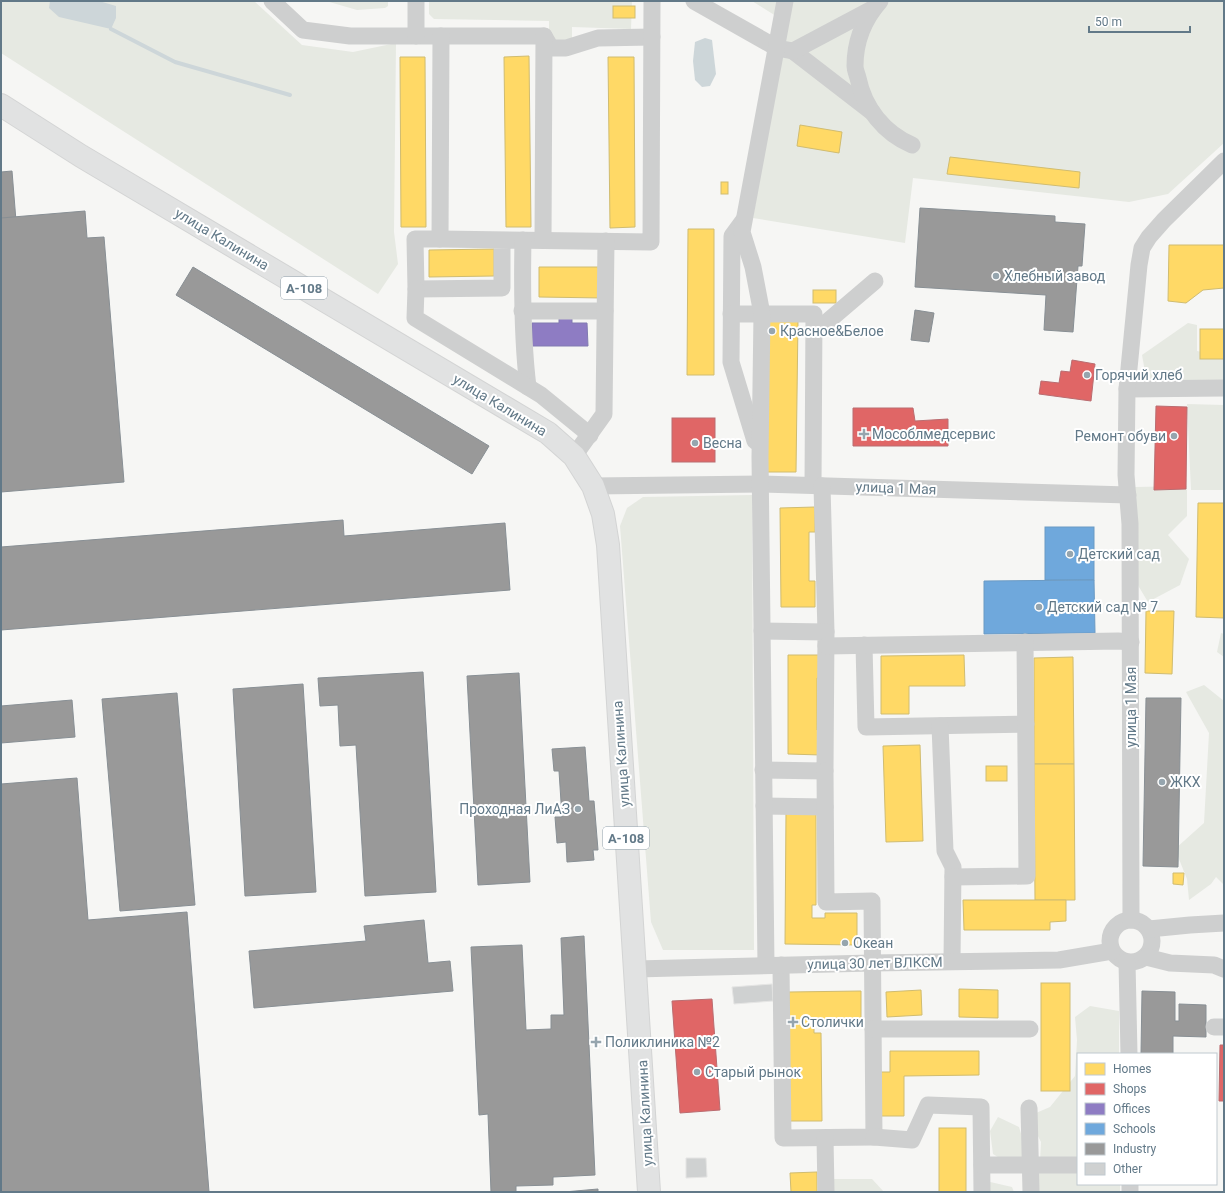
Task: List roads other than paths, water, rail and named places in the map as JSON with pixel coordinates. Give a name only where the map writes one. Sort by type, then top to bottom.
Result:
[{"type":"highway","name":"улица Калинина","points":[[1,105],[88,160],[548,433],[574,456],[593,486],[603,514],[608,546],[650,1192]]},
{"type":"street","points":[[272,1],[303,30],[350,36],[544,36]]},
{"type":"street","points":[[416,1],[416,36]]},
{"type":"street","points":[[590,435],[542,395],[415,318],[415,239],[651,242],[652,1]]},
{"type":"street","points":[[694,1],[785,50],[872,112]]},
{"type":"street","points":[[785,1],[785,50],[743,220],[742,232],[753,267],[762,314],[760,457],[763,770],[783,1138],[874,1137],[912,1140],[928,1105],[981,1107],[982,1192]]},
{"type":"street","points":[[785,50],[877,4]]},
{"type":"street","points":[[877,4],[862,27],[858,44],[855,67],[860,89],[872,112],[886,129],[901,140],[912,145]]},
{"type":"street","points":[[440,239],[441,36]]},
{"type":"street","points":[[544,36],[551,48],[566,48],[598,38],[652,37]]},
{"type":"street","points":[[543,240],[544,36]]},
{"type":"street","name":"улица 1 Мая","points":[[1131,920],[1130,524],[1126,475],[1126,390],[1139,265],[1142,248],[1149,237],[1164,220],[1224,161]]},
{"type":"street","points":[[743,220],[732,236],[731,362],[760,457]]},
{"type":"street","points":[[416,289],[502,288],[502,240]]},
{"type":"street","points":[[523,240],[522,311],[528,387]]},
{"type":"street","points":[[574,456],[604,414],[606,241]]},
{"type":"street","points":[[814,333],[875,281]]},
{"type":"street","points":[[522,311],[605,311]]},
{"type":"street","points":[[731,314],[814,314],[817,486],[826,639],[826,902],[872,901],[874,1137]]},
{"type":"street","points":[[1126,390],[1224,388]]},
{"type":"street","points":[[593,486],[761,484]]},
{"type":"street","name":"улица 1 Мая","points":[[761,484],[1128,495]]},
{"type":"street","points":[[762,631],[864,645],[1131,642]]},
{"type":"street","points":[[953,877],[1027,876],[1025,642]]},
{"type":"street","points":[[864,645],[866,727],[1026,724]]},
{"type":"street","points":[[940,726],[945,851],[953,867],[952,961]]},
{"type":"street","points":[[763,770],[825,771]]},
{"type":"street","points":[[764,806],[825,807]]},
{"type":"street","points":[[1124,921],[1138,921],[1149,929],[1153,941],[1150,953],[1140,961],[1133,963],[1121,960],[1112,951],[1110,937],[1113,930],[1124,921]]},
{"type":"street","points":[[1149,929],[1224,923]]},
{"type":"street","name":"улица 30 лет ВЛКСМ","points":[[636,969],[872,962],[1059,960],[1112,951]]},
{"type":"street","points":[[1146,957],[1170,963],[1221,965]]},
{"type":"street","points":[[1127,962],[1129,1053]]},
{"type":"street","points":[[873,1029],[1030,1029]]},
{"type":"street","points":[[1029,1108],[1031,1192]]},
{"type":"street","points":[[825,1138],[826,1192]]},
{"type":"street","points":[[982,1165],[1077,1165]]},
{"type":"waterway","points":[[111,29],[175,62],[290,95]]},
{"type":"place","name":"Хлебный завод","points":[[996,276]]},
{"type":"place","name":"Красное&Белое","points":[[772,331]]},
{"type":"place","name":"Горячий хлеб","points":[[1087,375]]},
{"type":"place","name":"Мособлмедсервис","points":[[864,434]]},
{"type":"place","name":"Ремонт обуви","points":[[1174,436]]},
{"type":"place","name":"Весна","points":[[695,443]]},
{"type":"place","name":"Детский сад","points":[[1070,554]]},
{"type":"place","name":"Детский сад № 7","points":[[1039,607]]},
{"type":"place","name":"ЖКХ","points":[[1162,782]]},
{"type":"place","name":"Проходная ЛиАЗ","points":[[578,809]]},
{"type":"place","name":"Океан","points":[[845,943]]},
{"type":"place","name":"Столички","points":[[793,1022]]},
{"type":"place","name":"Поликлиника №2","points":[[596,1042]]},
{"type":"place","name":"Старый рынок","points":[[697,1072]]}]
